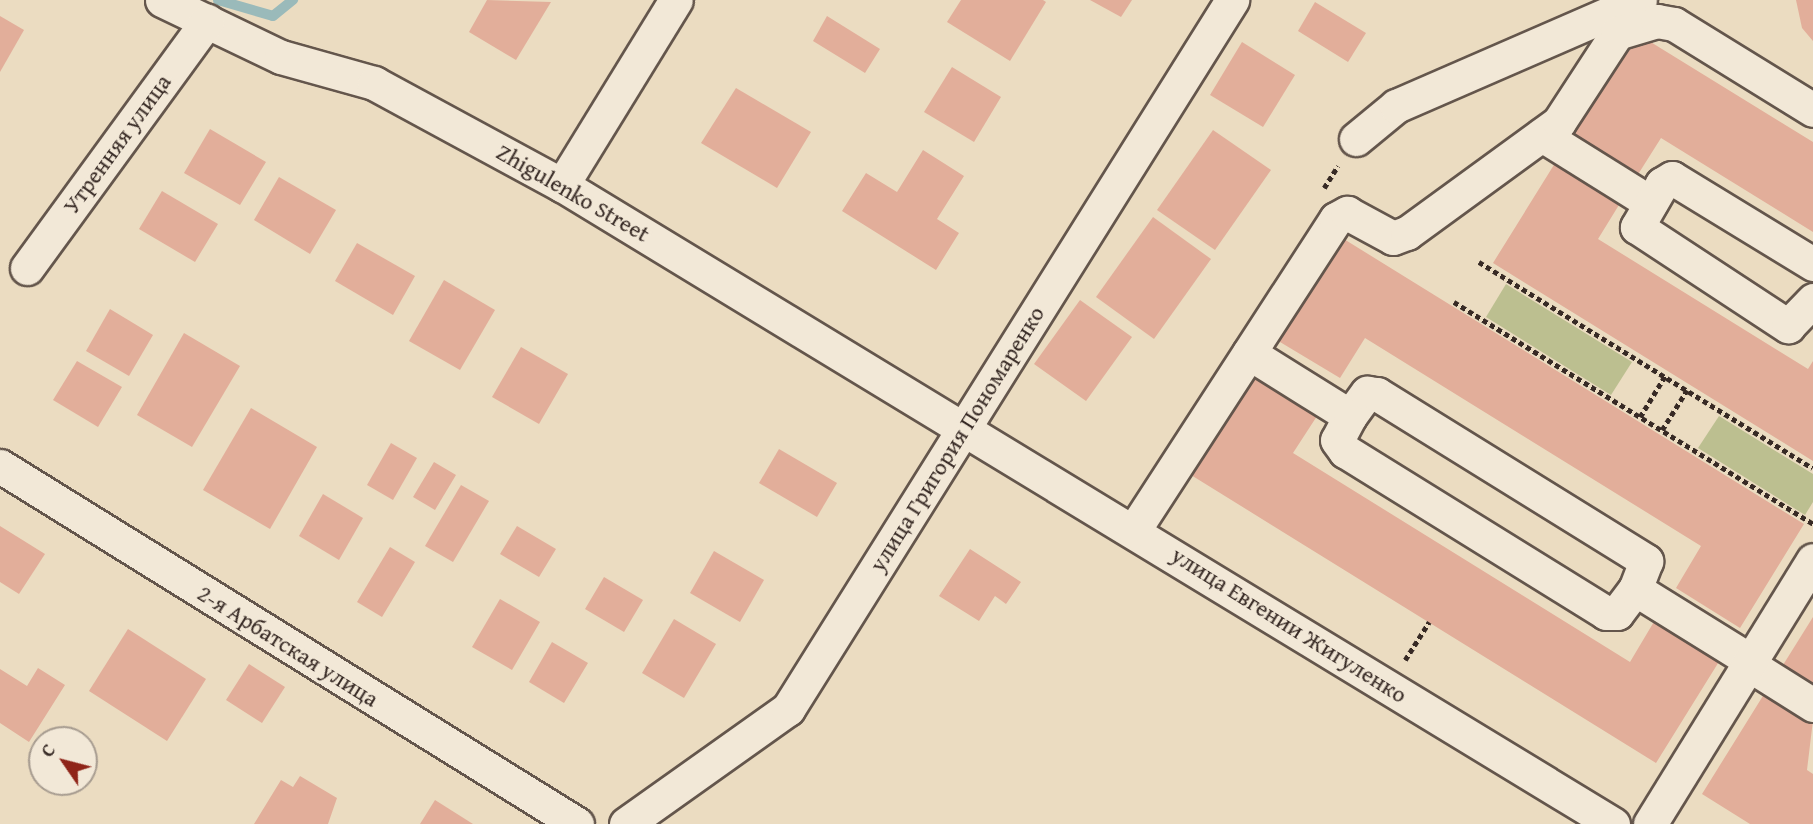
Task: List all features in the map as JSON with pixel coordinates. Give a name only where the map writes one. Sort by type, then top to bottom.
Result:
[{"type":"street","name":"Zhigulenko Street","points":[[162,0],[281,57],[374,83],[562,185],[964,426]]},
{"type":"street","points":[[562,185],[676,0]]},
{"type":"street","name":"улица Григория Пономаренко","points":[[625,824],[789,709],[1232,0]]},
{"type":"street","points":[[1356,139],[1396,106],[1640,0]]},
{"type":"street","name":"Утренняя улица","points":[[27,268],[207,21]]},
{"type":"street","points":[[1134,530],[1340,215],[1400,237],[1542,135],[1566,112],[1617,33],[1657,21],[1674,24],[1813,110]]},
{"type":"street","points":[[1542,135],[1651,203]]},
{"type":"street","points":[[1812,302],[1795,325],[1761,310],[1638,233],[1651,203],[1672,178],[1813,264]]},
{"type":"street","points":[[1248,353],[1350,416]]},
{"type":"street","points":[[1367,393],[1377,394],[1646,561],[1635,589],[1617,614],[1606,613],[1345,451],[1337,440],[1350,416],[1367,393]]},
{"type":"street","name":"улица Евгении Жигуленко","points":[[964,426],[1605,822]]},
{"type":"street","name":"2-я Арбатская улица","points":[[0,466],[577,824]]},
{"type":"street","points":[[1650,824],[1813,560]]},
{"type":"street","points":[[1635,589],[1813,705]]},
{"type":"path","points":[[1479,262],[1813,468]]},
{"type":"path","points":[[1454,302],[1813,524]]},
{"type":"path","points":[[1640,417],[1665,376]]},
{"type":"path","points":[[1662,430],[1687,390]]},
{"type":"path","points":[[1389,687],[1429,622]]},
{"type":"green space","points":[[1506,284],[1632,362],[1611,395],[1486,317]]},
{"type":"green space","points":[[1719,416],[1813,474],[1813,502],[1805,515],[1698,448]]},
{"type":"building","points":[[487,0],[551,2],[516,60],[469,32]]},
{"type":"building","points":[[961,0],[1046,2],[1010,61],[947,22]]},
{"type":"building","points":[[1090,0],[1132,0],[1121,17]]},
{"type":"building","points":[[1796,0],[1813,0],[1813,41],[1802,28]]},
{"type":"building","points":[[1315,2],[1366,33],[1348,62],[1298,31]]},
{"type":"building","points":[[0,16],[24,30],[0,72]]},
{"type":"building","points":[[827,16],[880,49],[865,73],[813,41]]},
{"type":"building","points":[[1636,33],[1813,142],[1813,232],[1661,138],[1637,176],[1572,136]]},
{"type":"building","points":[[1242,42],[1295,75],[1263,127],[1210,95]]},
{"type":"building","points":[[952,67],[1001,97],[974,142],[924,112]]},
{"type":"building","points":[[736,88],[811,132],[777,188],[701,143]]},
{"type":"building","points":[[210,129],[266,162],[240,205],[184,173]]},
{"type":"building","points":[[1213,130],[1271,170],[1215,250],[1157,210]]},
{"type":"building","points":[[923,150],[964,176],[937,219],[959,233],[936,270],[842,211],[866,173],[897,192]]},
{"type":"building","points":[[1557,160],[1622,200],[1598,239],[1808,369],[1813,361],[1813,461],[1493,263]]},
{"type":"building","points":[[279,177],[336,210],[310,254],[254,220]]},
{"type":"building","points":[[162,191],[218,224],[195,262],[139,229]]},
{"type":"building","points":[[1153,217],[1211,259],[1154,339],[1096,297]]},
{"type":"building","points":[[1339,236],[1804,524],[1740,628],[1676,588],[1701,546],[1365,338],[1340,378],[1275,339]]},
{"type":"building","points":[[357,243],[415,276],[393,315],[335,281]]},
{"type":"building","points":[[444,280],[495,310],[460,370],[409,341]]},
{"type":"building","points":[[1080,300],[1132,337],[1086,401],[1034,364]]},
{"type":"building","points":[[110,309],[153,335],[129,376],[86,351]]},
{"type":"building","points":[[184,333],[240,366],[192,447],[137,415]]},
{"type":"building","points":[[521,347],[568,374],[539,424],[492,397]]},
{"type":"building","points":[[77,361],[122,387],[98,427],[53,400]]},
{"type":"building","points":[[1254,373],[1319,413],[1293,453],[1630,662],[1655,620],[1720,660],[1656,763],[1191,475]]},
{"type":"building","points":[[251,408],[317,447],[270,529],[203,490]]},
{"type":"building","points":[[391,443],[417,458],[393,500],[367,485]]},
{"type":"building","points":[[779,449],[837,483],[817,517],[759,483]]},
{"type":"building","points":[[434,462],[456,475],[435,510],[413,497]]},
{"type":"building","points":[[461,485],[489,501],[453,562],[425,546]]},
{"type":"building","points":[[323,494],[363,518],[339,560],[299,536]]},
{"type":"building","points":[[0,526],[45,554],[19,594],[0,582]]},
{"type":"building","points":[[517,526],[556,549],[539,577],[500,554]]},
{"type":"building","points":[[390,547],[415,562],[382,617],[357,602]]},
{"type":"building","points":[[970,549],[1021,582],[1006,604],[995,596],[979,621],[939,596]]},
{"type":"building","points":[[714,551],[764,580],[740,622],[690,593]]},
{"type":"building","points":[[604,577],[643,600],[624,632],[585,609]]},
{"type":"building","points":[[500,599],[540,622],[512,670],[472,647]]},
{"type":"building","points":[[1813,617],[1813,683],[1783,665]]},
{"type":"building","points":[[674,619],[716,644],[684,698],[642,673]]},
{"type":"building","points":[[128,629],[206,679],[167,741],[89,691]]},
{"type":"building","points":[[552,642],[588,663],[564,703],[529,682]]},
{"type":"building","points":[[249,664],[285,687],[262,723],[226,700]]},
{"type":"building","points":[[38,668],[65,685],[39,726],[28,726],[28,741],[0,723],[0,669],[27,686]]},
{"type":"building","points":[[1766,691],[1813,720],[1807,770],[1813,774],[1813,824],[1750,824],[1702,794]]},
{"type":"building","points":[[300,776],[337,798],[328,824],[254,824],[281,780],[293,787]]},
{"type":"building","points":[[435,800],[473,824],[420,824]]},
{"type":"waterway","points":[[218,0],[273,16],[293,0]]}]
